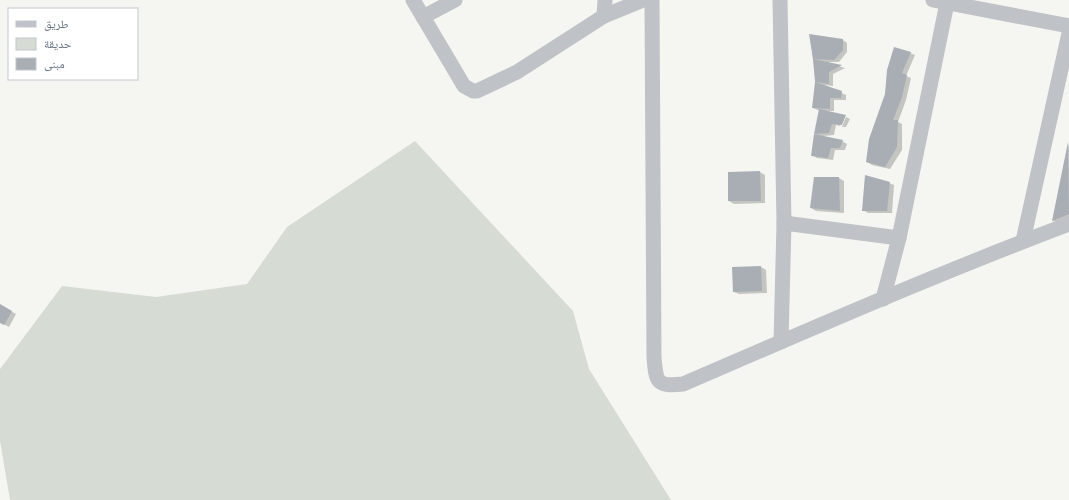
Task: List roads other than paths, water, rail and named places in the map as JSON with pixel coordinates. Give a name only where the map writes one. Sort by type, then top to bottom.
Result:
[{"type":"street","points":[[414,0],[464,86],[473,91],[477,91],[517,72],[604,16],[643,0]]},
{"type":"street","points":[[423,17],[455,0]]},
{"type":"street","points":[[604,16],[605,0]]},
{"type":"street","points":[[652,0],[654,357],[656,377],[659,382],[664,385],[669,386],[683,384],[883,299],[1069,224]]},
{"type":"street","points":[[780,0],[784,223],[781,342]]},
{"type":"street","points":[[883,299],[899,238],[940,1],[1069,26]]},
{"type":"street","points":[[1023,242],[1069,33]]},
{"type":"street","points":[[784,223],[899,238]]}]
